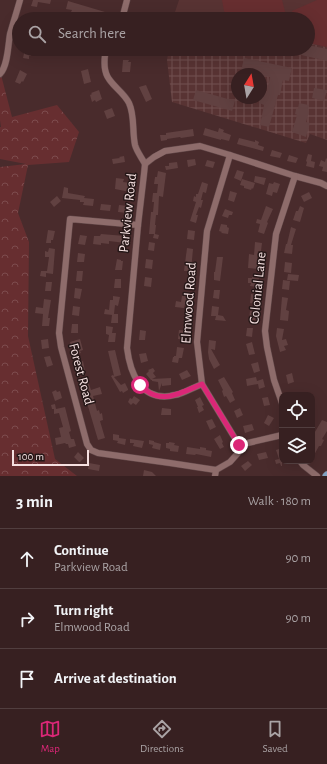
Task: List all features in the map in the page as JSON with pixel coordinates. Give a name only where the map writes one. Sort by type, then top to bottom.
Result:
[{"type":"street","points":[[17,12],[20,0]]},
{"type":"street","points":[[123,12],[125,1]]},
{"type":"street","points":[[0,74],[6,62],[12,28]]},
{"type":"street","points":[[105,56],[106,71],[109,79],[122,92],[129,103],[134,120],[133,133],[135,147],[146,164]]},
{"type":"street","name":"Parkview Road","points":[[202,384],[178,395],[165,397],[156,396],[147,392],[140,385],[133,374],[129,362],[127,348],[138,224],[146,164],[154,157],[165,151],[200,146],[327,186]]},
{"type":"street","name":"Elmwood Road","points":[[230,155],[207,231],[197,342],[202,384],[239,445]]},
{"type":"street","name":"Colonial Lane","points":[[279,394],[274,380],[265,331],[276,234],[295,176]]},
{"type":"street","name":"Forest Road","points":[[138,224],[70,219],[59,333],[60,347],[87,444],[91,450],[98,453],[170,463],[216,473]]},
{"type":"street","points":[[216,473],[230,462],[238,453],[239,445],[279,437]]},
{"type":"street","points":[[302,464],[316,476]]},
{"type":"shaded area","points":[[179,0],[327,0],[327,47],[315,44],[315,12],[175,12]]},
{"type":"shaded area","points":[[315,44],[327,47],[327,140],[310,134],[306,143],[172,102],[168,56],[315,56]]},
{"type":"green space","points":[[222,0],[282,0],[285,12],[225,12]]},
{"type":"green space","points":[[317,0],[327,0],[327,47],[315,44],[315,12],[292,11]]},
{"type":"green space","points":[[0,71],[12,117],[57,105],[79,132],[69,162],[28,165],[18,213],[29,242],[28,336],[55,459],[77,476],[0,476],[0,167],[26,164],[0,159]]},
{"type":"building","points":[[33,0],[51,0],[50,4],[38,2],[37,7],[31,6]]},
{"type":"building","points":[[68,1],[105,12],[71,12],[72,10],[66,9]]},
{"type":"building","points":[[315,46],[327,49],[327,61],[306,56],[315,56]]},
{"type":"building","points":[[23,56],[29,56],[29,59],[23,58]]},
{"type":"building","points":[[244,58],[292,68],[289,81],[283,80],[280,95],[278,95],[269,127],[260,125],[264,105],[262,104],[267,104],[267,91],[270,77],[267,76],[267,68],[242,68]]},
{"type":"building","points":[[123,60],[129,60],[128,62],[131,62],[130,72],[122,72]]},
{"type":"building","points":[[88,69],[91,82],[84,84],[81,71]]},
{"type":"building","points":[[20,70],[27,74],[23,82],[22,81],[20,84],[15,82]]},
{"type":"building","points":[[146,85],[152,99],[146,102],[139,87]]},
{"type":"building","points":[[314,88],[327,90],[324,101],[312,98]]},
{"type":"building","points":[[99,90],[102,99],[92,102],[90,95],[92,94],[91,93]]},
{"type":"building","points":[[196,90],[231,100],[231,104],[234,104],[232,111],[193,100]]},
{"type":"building","points":[[299,103],[309,105],[309,112],[306,122],[310,123],[306,137],[292,132],[297,115],[295,114],[296,109],[298,109]]},
{"type":"building","points":[[112,108],[115,116],[107,119],[104,111]]},
{"type":"building","points":[[205,128],[218,132],[219,128],[224,130],[223,132],[231,135],[229,141],[203,135]]},
{"type":"building","points":[[193,129],[194,136],[161,141],[160,135]]},
{"type":"building","points":[[239,138],[259,142],[258,145],[264,147],[263,151],[237,144]]},
{"type":"building","points":[[272,150],[282,153],[280,158],[270,156]]},
{"type":"building","points":[[308,154],[312,155],[311,161],[315,162],[314,168],[306,166]]},
{"type":"building","points":[[289,155],[298,158],[296,163],[287,161]]},
{"type":"building","points":[[124,156],[125,162],[113,164],[112,159]]},
{"type":"building","points":[[326,158],[327,172],[322,171],[323,167],[319,166],[321,160],[325,162]]},
{"type":"building","points":[[195,159],[196,165],[188,167],[187,160]]},
{"type":"building","points":[[207,160],[215,162],[213,168],[205,166]]},
{"type":"building","points":[[177,162],[178,168],[166,170],[165,166],[169,166],[169,163]]},
{"type":"building","points":[[237,170],[244,172],[241,181],[234,178]]},
{"type":"building","points":[[158,171],[166,173],[163,197],[159,196],[158,215],[156,215],[155,234],[159,235],[158,239],[153,238],[154,234],[149,234],[151,212],[153,212],[154,202],[152,202],[153,193],[157,193],[158,184],[154,184],[155,177],[157,177]]},
{"type":"building","points":[[255,176],[266,178],[264,185],[254,182]]},
{"type":"building","points":[[116,178],[124,179],[123,182],[131,183],[130,192],[115,189]]},
{"type":"building","points":[[242,179],[255,183],[253,189],[252,188],[251,190],[244,188],[244,186],[240,185]]},
{"type":"building","points":[[202,182],[208,184],[206,193],[203,192],[201,208],[199,207],[196,215],[198,215],[196,223],[190,221],[196,202],[193,201],[194,196],[196,197],[196,194],[198,194]]},
{"type":"building","points":[[274,182],[280,184],[277,193],[273,192],[272,196],[266,194],[269,183],[273,184]]},
{"type":"building","points":[[64,187],[68,188],[68,193],[85,196],[84,198],[94,199],[93,206],[83,205],[84,202],[80,202],[80,200],[62,198]]},
{"type":"building","points":[[230,191],[237,193],[234,202],[228,200]]},
{"type":"building","points":[[309,192],[312,198],[304,202],[301,196]]},
{"type":"building","points":[[57,196],[61,201],[54,207],[50,202]]},
{"type":"building","points":[[101,204],[111,205],[110,211],[100,210]]},
{"type":"building","points":[[119,205],[128,206],[128,213],[118,212]]},
{"type":"building","points":[[266,206],[273,209],[267,222],[268,223],[264,234],[258,232],[260,224],[256,223],[257,219],[261,220]]},
{"type":"building","points":[[300,206],[304,208],[300,222],[293,220],[296,211],[298,211]]},
{"type":"building","points":[[225,209],[233,212],[228,218],[222,216]]},
{"type":"building","points":[[221,224],[227,225],[229,228],[228,234],[221,233],[222,232],[219,231]]},
{"type":"building","points":[[291,227],[296,229],[291,245],[293,245],[292,254],[284,253]]},
{"type":"building","points":[[48,230],[55,231],[51,243],[46,243]]},
{"type":"building","points":[[188,230],[195,231],[194,240],[187,239]]},
{"type":"building","points":[[101,234],[125,236],[125,243],[109,241],[109,244],[93,244],[94,236],[100,236]]},
{"type":"building","points":[[80,235],[87,236],[85,245],[78,244]]},
{"type":"building","points":[[149,242],[155,243],[154,251],[148,250]]},
{"type":"building","points":[[255,242],[262,243],[261,251],[258,251],[257,260],[260,260],[259,269],[248,268],[249,254],[254,255]]},
{"type":"building","points":[[49,248],[55,249],[53,274],[46,273],[46,277],[40,276],[41,271],[47,271],[49,257],[45,257],[45,251],[48,252]]},
{"type":"building","points":[[187,248],[193,249],[191,271],[184,271]]},
{"type":"building","points":[[78,253],[85,254],[84,262],[77,262]]},
{"type":"building","points":[[217,257],[223,257],[220,281],[214,280]]},
{"type":"building","points":[[117,259],[123,261],[122,270],[115,270]]},
{"type":"building","points":[[146,259],[153,260],[152,269],[145,268]]},
{"type":"building","points":[[285,262],[292,263],[291,273],[284,272]]},
{"type":"building","points":[[77,271],[83,271],[82,281],[76,281]]},
{"type":"building","points":[[288,274],[299,275],[298,281],[287,280]]},
{"type":"building","points":[[145,277],[152,278],[151,287],[144,286]]},
{"type":"building","points":[[248,278],[259,278],[257,287],[250,286],[251,283],[248,283]]},
{"type":"building","points":[[115,279],[121,279],[121,288],[114,288]]},
{"type":"building","points":[[283,280],[290,281],[289,290],[282,289]]},
{"type":"building","points":[[46,282],[52,282],[51,291],[45,291]]},
{"type":"building","points":[[75,288],[82,289],[80,299],[74,298]]},
{"type":"building","points":[[214,290],[220,290],[219,299],[213,298]]},
{"type":"building","points":[[251,294],[258,295],[256,304],[250,303]]},
{"type":"building","points":[[113,296],[120,297],[118,306],[115,305],[114,314],[118,314],[118,323],[111,323],[112,315],[104,314],[105,309],[109,310],[110,300],[113,300]]},
{"type":"building","points":[[182,296],[189,296],[188,305],[185,304],[184,308],[175,307],[176,301],[181,302]]},
{"type":"building","points":[[282,297],[288,298],[286,310],[289,311],[288,321],[280,320]]},
{"type":"building","points":[[44,299],[51,300],[48,318],[50,318],[49,326],[42,326],[43,314],[35,313],[36,307],[43,308]]},
{"type":"building","points":[[73,306],[80,307],[79,316],[72,315]]},
{"type":"building","points":[[212,306],[219,307],[218,315],[223,316],[226,321],[215,320],[216,316],[211,316]]},
{"type":"building","points":[[250,311],[256,312],[255,320],[249,320]]},
{"type":"building","points":[[72,324],[78,324],[78,333],[71,333]]},
{"type":"building","points":[[106,326],[113,327],[112,333],[116,333],[115,342],[108,342],[109,335],[106,334]]},
{"type":"building","points":[[247,328],[253,328],[252,337],[246,336]]},
{"type":"building","points":[[277,328],[284,329],[282,340],[286,339],[288,345],[284,346],[286,350],[280,352],[276,336]]},
{"type":"building","points":[[140,330],[146,331],[145,340],[139,340]]},
{"type":"building","points":[[179,330],[186,331],[185,340],[178,339]]},
{"type":"building","points":[[48,339],[49,348],[42,349],[41,340]]},
{"type":"building","points":[[80,339],[83,350],[80,351],[81,353],[74,355],[72,350],[77,348],[77,345],[71,345],[70,342]]},
{"type":"building","points":[[209,340],[216,341],[215,350],[211,349],[220,365],[214,369],[209,359]]},
{"type":"building","points":[[252,342],[255,354],[249,355],[246,344]]},
{"type":"building","points":[[177,347],[184,348],[182,358],[179,358],[178,363],[172,362],[173,357],[176,356]]},
{"type":"building","points":[[115,350],[121,375],[114,377],[121,385],[125,383],[128,390],[123,393],[122,391],[120,392],[111,376],[114,376],[108,351]]},
{"type":"building","points":[[146,353],[148,361],[141,363],[139,354]]},
{"type":"building","points":[[50,356],[53,365],[47,367],[44,357]]},
{"type":"building","points":[[83,361],[85,371],[79,372],[77,363]]},
{"type":"building","points":[[258,362],[260,371],[254,373],[251,364]]},
{"type":"building","points":[[153,368],[155,371],[153,373],[156,377],[152,379],[171,378],[171,385],[162,386],[162,383],[159,391],[158,382],[152,381],[146,374],[149,371],[148,370]]},
{"type":"building","points":[[187,370],[191,376],[182,380],[179,374]]},
{"type":"building","points":[[292,373],[294,382],[288,384],[286,375]]},
{"type":"building","points":[[224,377],[233,392],[232,393],[235,400],[230,403],[226,396],[224,397],[223,390],[218,380]]},
{"type":"building","points":[[256,377],[257,381],[263,379],[265,387],[259,389],[258,384],[247,386],[246,379]]},
{"type":"building","points":[[87,378],[91,390],[100,387],[102,394],[93,396],[97,411],[99,410],[100,414],[102,413],[103,420],[100,421],[105,438],[98,440],[82,382],[82,380]]},
{"type":"building","points":[[56,390],[57,392],[60,391],[62,398],[55,401],[52,392]]},
{"type":"building","points":[[134,396],[140,400],[136,405],[133,403],[131,405],[128,402],[130,398],[132,399]]},
{"type":"building","points":[[200,397],[204,405],[202,406],[204,410],[199,413],[195,400]]},
{"type":"building","points":[[268,397],[270,405],[264,406],[262,398]]},
{"type":"building","points":[[55,404],[56,409],[65,407],[71,431],[69,432],[71,439],[74,439],[76,446],[69,448],[68,444],[65,443],[56,445],[55,438],[61,437],[59,428],[63,427],[59,413],[54,414],[54,409],[52,409],[51,405]]},
{"type":"building","points":[[162,408],[171,409],[171,415],[161,415]]},
{"type":"building","points":[[240,408],[243,415],[237,418],[234,411]]},
{"type":"building","points":[[268,415],[274,418],[269,426],[264,423]]},
{"type":"building","points":[[212,419],[216,427],[210,430],[206,421]]},
{"type":"building","points":[[322,420],[327,422],[327,431],[322,439],[324,440],[315,453],[315,446],[315,432]]},
{"type":"building","points":[[252,424],[254,430],[245,433],[243,426]]},
{"type":"building","points":[[113,434],[119,435],[119,438],[126,439],[125,445],[117,443],[118,441],[113,440]]},
{"type":"building","points":[[220,435],[224,447],[220,449],[214,439]]},
{"type":"building","points":[[130,439],[144,441],[142,448],[133,446],[134,443],[130,443]]},
{"type":"building","points":[[149,440],[161,444],[160,450],[152,448],[153,445],[149,444]]},
{"type":"building","points":[[166,443],[175,443],[174,445],[179,446],[178,452],[170,451],[170,449],[166,448]]},
{"type":"building","points":[[187,447],[200,449],[200,447],[206,448],[206,450],[212,451],[211,457],[186,454]]},
{"type":"building","points":[[279,449],[279,459],[276,450]]},
{"type":"building","points":[[78,452],[84,458],[80,462],[74,457]]},
{"type":"building","points":[[266,452],[268,458],[259,460],[257,454]]},
{"type":"building","points":[[279,459],[279,463],[276,464],[275,460]]},
{"type":"building","points":[[248,461],[252,465],[245,471],[241,466]]},
{"type":"building","points":[[89,463],[100,465],[99,471],[88,469]]},
{"type":"building","points":[[144,470],[152,472],[156,476],[143,476]]},
{"type":"route","points":[[140,385],[147,392],[156,396],[165,397],[178,395],[202,384],[239,445]]}]
